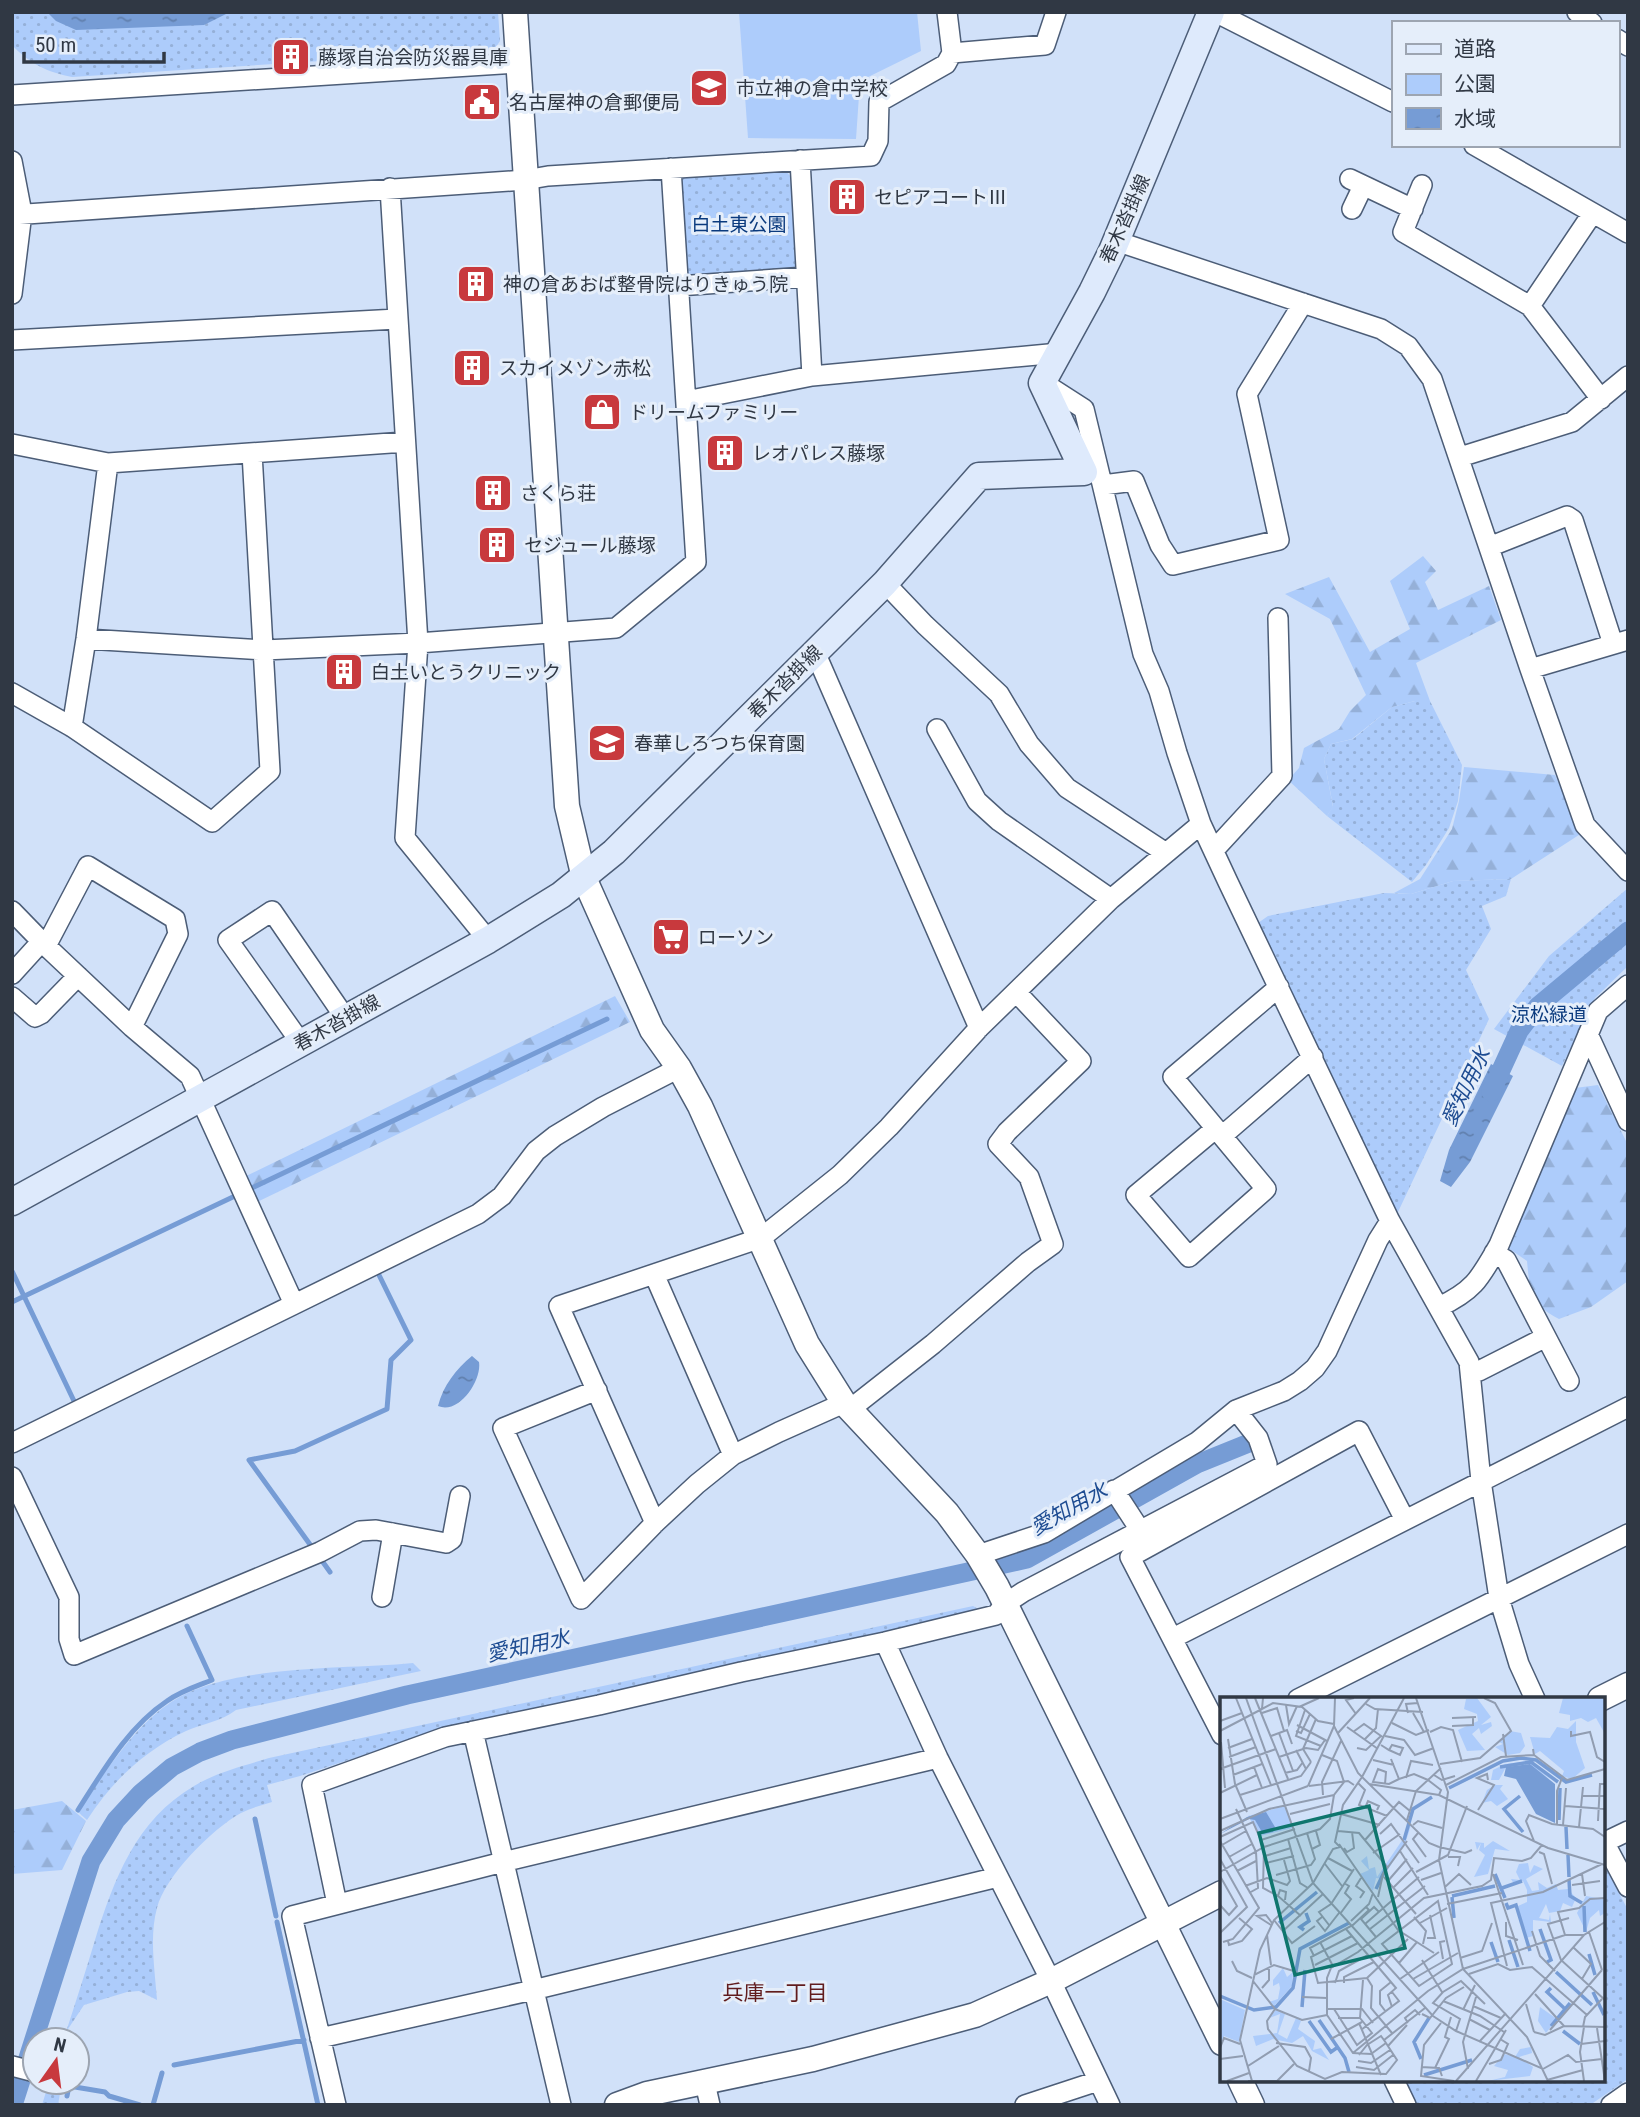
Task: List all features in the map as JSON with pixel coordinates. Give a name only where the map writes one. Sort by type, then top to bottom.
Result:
[{"type":"main road","name":"春木沓掛線","points":[[12,1202],[488,940],[583,878],[631,836],[885,583],[979,477],[1084,472],[1042,382],[1093,292],[1213,12]]},
{"type":"street","points":[[515,12],[566,806],[583,878],[652,1030],[700,1106],[807,1344],[846,1406],[926,1488],[978,1555],[1001,1596],[1220,2039]]},
{"type":"street","points":[[17,214],[871,156],[878,141],[879,102],[946,64],[952,53],[947,12]]},
{"type":"street","points":[[952,53],[1045,45],[1056,12]]},
{"type":"street","points":[[1213,12],[1392,102]]},
{"type":"street","points":[[12,95],[518,62]]},
{"type":"street","points":[[1477,147],[1628,233]]},
{"type":"street","points":[[800,160],[812,376]]},
{"type":"street","points":[[12,161],[17,214],[12,295]]},
{"type":"street","points":[[86,639],[264,650],[418,643],[616,628],[696,562],[671,168]]},
{"type":"street","points":[[1352,209],[1356,183],[1413,209]]},
{"type":"street","points":[[1422,185],[1403,232],[1530,306],[1601,399]]},
{"type":"street","points":[[390,188],[418,643],[405,838],[488,940]]},
{"type":"street","points":[[1530,306],[1592,214]]},
{"type":"street","points":[[1116,241],[1381,329],[1408,346],[1432,379],[1585,825],[1628,871]]},
{"type":"street","points":[[678,286],[806,277]]},
{"type":"street","points":[[1103,485],[1134,481],[1160,545],[1173,565],[1279,540],[1247,394],[1303,303]]},
{"type":"street","points":[[12,340],[397,318]]},
{"type":"street","points":[[686,401],[812,376],[1059,353]]},
{"type":"street","points":[[1460,457],[1572,422],[1628,376]]},
{"type":"street","points":[[1042,382],[1084,409],[1131,612],[1201,824],[1390,1221],[1469,1362],[1480,1482],[1499,1598],[1519,1664],[1534,1697]]},
{"type":"street","points":[[12,444],[108,463],[405,442]]},
{"type":"street","points":[[12,693],[72,727],[212,822],[270,771],[252,453]]},
{"type":"street","points":[[72,727],[108,463]]},
{"type":"street","points":[[1489,547],[1567,516],[1573,520],[1620,642],[1530,669]]},
{"type":"street","points":[[885,583],[925,625],[999,694],[1029,744],[1067,788],[1166,853]]},
{"type":"street","points":[[1214,850],[1282,776],[1278,618]]},
{"type":"street","points":[[815,652],[979,1028]]},
{"type":"street","points":[[937,729],[977,801],[999,821],[1111,899]]},
{"type":"street","points":[[655,1523],[559,1306],[761,1238],[841,1175],[889,1127],[979,1028],[1111,899],[1201,824]]},
{"type":"street","points":[[12,974],[44,944],[89,866],[175,919],[178,934],[132,1027]]},
{"type":"street","points":[[12,911],[132,1027],[190,1076],[294,1304]]},
{"type":"street","points":[[301,1043],[228,940],[272,911],[346,1019]]},
{"type":"street","points":[[12,997],[35,1017],[78,976]]},
{"type":"street","points":[[1439,1307],[1463,1296],[1481,1277],[1494,1253],[1598,1010],[1628,985]]},
{"type":"street","points":[[1279,987],[1173,1077],[1219,1133],[1266,1189],[1189,1256],[1136,1195],[1219,1133],[1313,1058]]},
{"type":"street","points":[[597,1390],[503,1428],[581,1599],[655,1523],[733,1455],[779,1432],[846,1406],[933,1344],[1028,1262],[1053,1244],[1029,1177],[998,1144],[1007,1132],[1081,1061],[1017,993]]},
{"type":"street","points":[[1588,1034],[1628,1121]]},
{"type":"street","points":[[12,1443],[478,1214],[502,1196],[536,1152],[555,1136],[603,1107],[678,1068]]},
{"type":"street","points":[[978,1555],[1044,1533],[1197,1442],[1236,1410],[1284,1391],[1315,1368],[1327,1351],[1378,1240],[1390,1221]]},
{"type":"street","points":[[1494,1253],[1506,1260],[1569,1381]]},
{"type":"street","points":[[654,1274],[733,1455]]},
{"type":"street","points":[[1470,1371],[1479,1371],[1546,1337]]},
{"type":"street","points":[[1173,1638],[1628,1407]]},
{"type":"street","points":[[1001,1596],[1023,1592],[1267,1464],[1258,1438],[1236,1410]]},
{"type":"street","points":[[1220,1731],[1130,1557],[1359,1432],[1405,1520]]},
{"type":"street","points":[[12,1477],[69,1597],[69,1639],[74,1655],[320,1552],[360,1531],[376,1530],[446,1543],[452,1539],[460,1496]]},
{"type":"street","points":[[1114,1490],[1140,1530]]},
{"type":"street","points":[[382,1597],[393,1533]]},
{"type":"street","points":[[1302,1697],[1628,1534]]},
{"type":"street","points":[[337,1904],[312,1785],[445,1737],[885,1642],[996,1615],[1001,1596]]},
{"type":"street","points":[[885,1642],[938,1758],[1051,1981],[1110,2105]]},
{"type":"street","points":[[1604,1697],[1628,1685]]},
{"type":"street","points":[[473,1731],[561,2105]]},
{"type":"street","points":[[336,2105],[292,1916],[503,1862],[938,1758]]},
{"type":"street","points":[[1605,1842],[1628,1831]]},
{"type":"street","points":[[1605,1844],[1628,1887]]},
{"type":"street","points":[[320,2038],[533,1990],[998,1877]]},
{"type":"street","points":[[617,2105],[648,2094],[708,2094],[813,2059],[975,2015],[1051,1981],[1220,1894]]},
{"type":"street","points":[[1025,2105],[1098,2081]]},
{"type":"street","points":[[1241,2082],[1252,2105]]},
{"type":"street","points":[[1395,2082],[1406,2105]]},
{"type":"street","points":[[1611,2105],[1628,2093]]},
{"type":"green space","points":[[12,12],[498,12],[500,41],[494,50],[72,77],[39,66],[12,45]]},
{"type":"green space","points":[[739,12],[917,12],[921,51],[860,81],[856,139],[748,138]]},
{"type":"green space","name":"白土東公園","points":[[784,169],[791,177],[797,266],[791,272],[694,280],[687,273],[681,181],[684,175]]},
{"type":"green space","points":[[1423,556],[1436,571],[1425,582],[1438,610],[1489,586],[1501,620],[1416,663],[1430,701],[1415,701],[1392,707],[1352,739],[1331,744],[1324,759],[1333,807],[1327,816],[1288,780],[1299,768],[1304,748],[1339,729],[1350,711],[1366,695],[1330,619],[1285,594],[1329,577],[1370,652],[1410,629],[1390,581]]},
{"type":"green space","points":[[1415,701],[1430,701],[1462,765],[1458,801],[1449,828],[1412,882],[1327,816],[1333,806],[1324,759],[1331,744],[1353,739],[1392,707]]},
{"type":"green space","points":[[1464,767],[1555,775],[1582,833],[1511,879],[1453,881],[1411,894],[1394,893],[1420,879],[1452,829]]},
{"type":"green space","points":[[1511,879],[1506,896],[1482,906],[1491,929],[1466,970],[1489,1019],[1398,1212],[1390,1204],[1258,923],[1268,916],[1384,893],[1411,894],[1453,881]]},
{"type":"green space","name":"涼松緑道","points":[[1628,888],[1628,966],[1595,998],[1562,1066],[1494,1029],[1549,956]]},
{"type":"green space","points":[[615,996],[630,1022],[253,1204],[242,1178]]},
{"type":"green space","points":[[1598,1085],[1628,1145],[1628,1281],[1591,1307],[1559,1319],[1537,1302],[1531,1289],[1527,1261],[1508,1248],[1575,1088]]},
{"type":"green space","points":[[973,1606],[982,1611],[439,1730],[267,1785],[272,1802],[241,1813],[217,1830],[179,1868],[162,1895],[153,1930],[157,2000],[139,1991],[127,1992],[84,2005],[68,2026],[110,1895],[119,1873],[142,1834],[174,1800],[194,1786],[269,1758]]},
{"type":"green space","points":[[413,1663],[421,1671],[236,1710],[218,1720],[186,1731],[156,1748],[130,1768],[107,1792],[87,1820],[78,1812],[118,1754],[142,1727],[167,1705],[191,1691],[252,1675]]},
{"type":"green space","points":[[62,1801],[86,1821],[62,1870],[12,1874],[12,1810]]},
{"type":"green space","points":[[1605,1867],[1628,1910],[1628,2079],[1590,2105],[1416,2105],[1404,2082],[1605,2082]]},
{"type":"green space","points":[[45,2096],[60,2096],[58,2105],[42,2105]]},
{"type":"water","points":[[47,12],[230,12],[204,25],[76,30],[56,21]]},
{"type":"water","points":[[1491,1064],[1513,1076],[1470,1162],[1451,1187],[1440,1181],[1449,1150]]},
{"type":"water","points":[[472,1356],[479,1362],[479,1369],[468,1394],[454,1405],[438,1406],[451,1378]]},
{"type":"waterway","name":"愛知用水","points":[[1491,1092],[1519,1031],[1538,1006],[1628,931]]},
{"type":"waterway","points":[[12,1302],[607,1019]]},
{"type":"waterway","points":[[12,1271],[74,1401]]},
{"type":"waterway","points":[[314,1550],[249,1460],[295,1451],[387,1409],[391,1360],[411,1340],[379,1275]]},
{"type":"waterway","name":"愛知用水","points":[[13,2105],[91,1861],[116,1820],[141,1793],[172,1767],[200,1752],[232,1740],[407,1695],[1027,1559],[1197,1464],[1249,1443]]},
{"type":"waterway","points":[[320,1558],[330,1572]]},
{"type":"waterway","points":[[78,1810],[117,1751],[140,1724],[172,1697],[212,1680],[187,1626]]},
{"type":"waterway","points":[[255,1819],[276,1916]]},
{"type":"waterway","points":[[277,1922],[318,2105]]},
{"type":"waterway","points":[[174,2065],[304,2040]]},
{"type":"waterway","points":[[153,2105],[162,2073]]},
{"type":"waterway","points":[[91,2090],[140,2105]]},
{"type":"place","name":"藤塚自治会防災器具庫","points":[[291,57]]},
{"type":"place","name":"市立神の倉中学校","points":[[709,88]]},
{"type":"place","name":"名古屋神の倉郵便局","points":[[482,102]]},
{"type":"place","name":"セピアコートⅢ","points":[[847,197]]},
{"type":"place","name":"神の倉あおば整骨院はりきゅう院","points":[[476,284]]},
{"type":"place","name":"スカイメゾン赤松","points":[[472,368]]},
{"type":"place","name":"ドリームファミリー","points":[[602,412]]},
{"type":"place","name":"レオパレス藤塚","points":[[725,453]]},
{"type":"place","name":"さくら荘","points":[[493,493]]},
{"type":"place","name":"セジュール藤塚","points":[[497,545]]},
{"type":"place","name":"白土いとうクリニック","points":[[344,672]]},
{"type":"place","name":"春華しろつち保育園","points":[[607,743]]},
{"type":"place","name":"ローソン","points":[[671,937]]},
{"type":"district","name":"兵庫一丁目","points":[[775,1993]]}]
